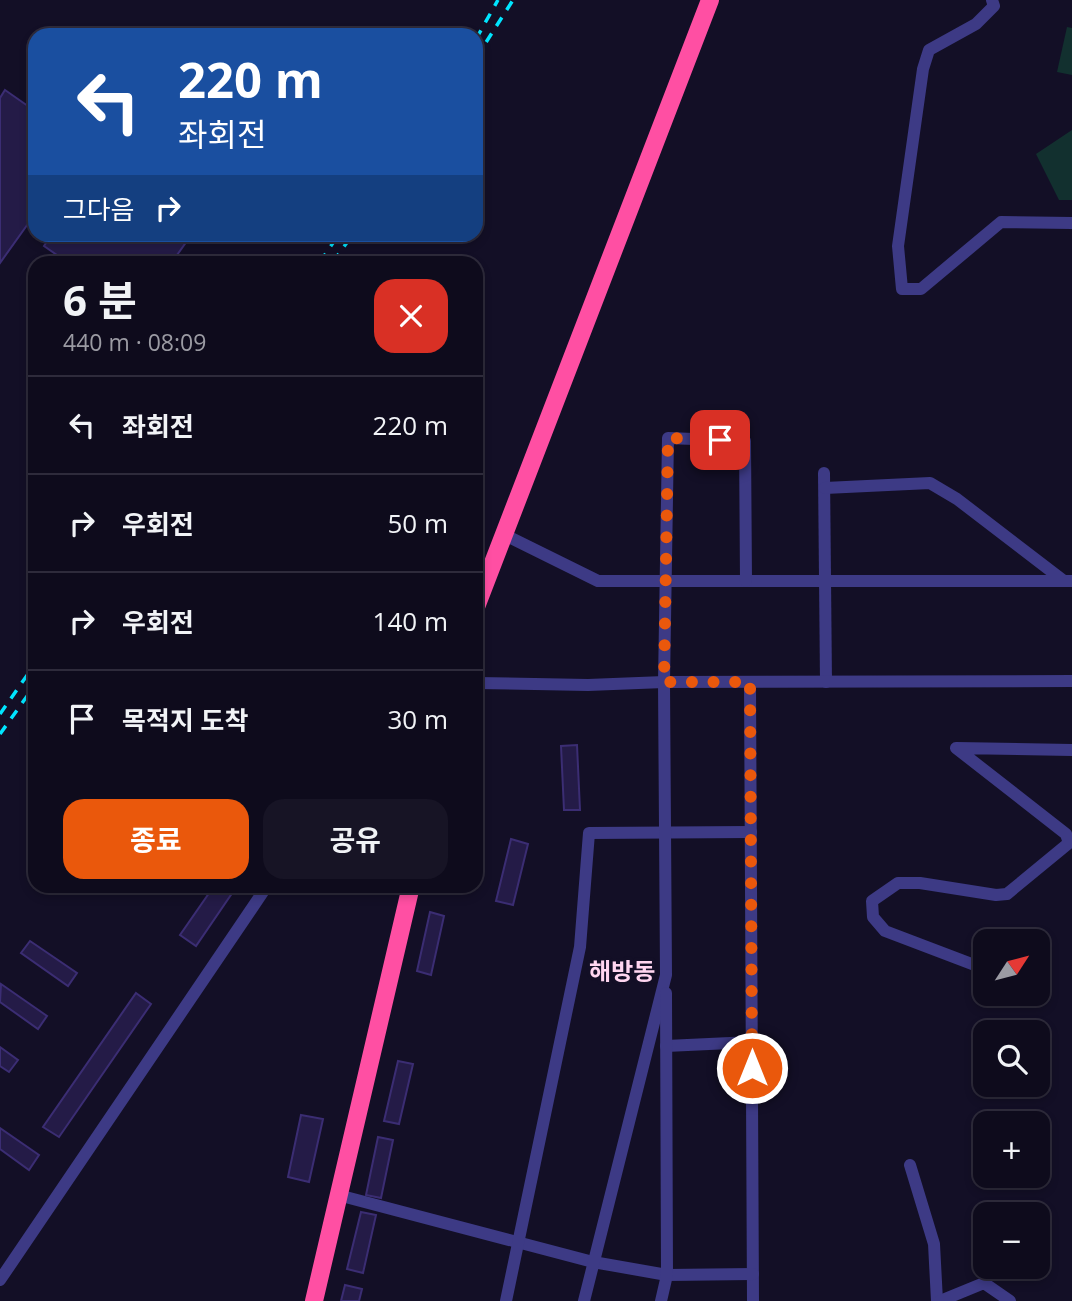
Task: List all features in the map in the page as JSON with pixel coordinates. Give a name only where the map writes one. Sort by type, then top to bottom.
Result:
[{"type":"highway","points":[[483,590],[710,0]]},
{"type":"highway","points":[[314,1301],[409,893]]},
{"type":"street","points":[[992,0],[994,6],[976,24],[929,50],[923,69],[898,246],[902,289],[921,289],[1001,222],[1072,223]]},
{"type":"street","points":[[661,1301],[667,1275],[664,682],[668,438],[745,440],[746,581]]},
{"type":"street","points":[[824,472],[826,682]]},
{"type":"street","points":[[825,488],[930,483],[957,499],[1068,581]]},
{"type":"street","points":[[505,535],[598,581],[1068,581]]},
{"type":"street","points":[[483,682],[589,685],[664,682],[1072,681]]},
{"type":"street","points":[[750,682],[753,1301]]},
{"type":"street","points":[[973,964],[885,931],[873,917],[872,901],[898,883],[920,883],[996,895],[1007,894],[1069,843],[1066,834],[956,748],[1072,750]]},
{"type":"street","points":[[506,1301],[580,947],[589,833],[751,832]]},
{"type":"street","points":[[0,1280],[262,893]]},
{"type":"street","points":[[584,1301],[666,975]]},
{"type":"street","points":[[666,1046],[752,1042]]},
{"type":"street","points":[[910,1165],[934,1244],[938,1301],[984,1283],[1010,1301]]},
{"type":"street","points":[[338,1195],[593,1262],[667,1275],[753,1274]]},
{"type":"green space","points":[[1067,27],[1072,28],[1072,75],[1057,72]]},
{"type":"green space","points":[[1072,130],[1072,200],[1059,200],[1036,154]]},
{"type":"building","points":[[5,90],[28,106],[28,224],[0,263],[0,98]]},
{"type":"building","points":[[47,242],[186,242],[176,256],[58,256],[44,246]]},
{"type":"building","points":[[577,745],[580,810],[564,810],[561,746]]},
{"type":"building","points":[[511,839],[528,844],[513,905],[496,901]]},
{"type":"building","points":[[209,893],[232,893],[196,946],[180,935]]},
{"type":"building","points":[[430,912],[444,916],[431,975],[417,971]]},
{"type":"building","points":[[30,941],[77,973],[68,986],[21,953]]},
{"type":"building","points":[[1,984],[47,1016],[38,1029],[0,1002]]},
{"type":"building","points":[[136,993],[151,1004],[59,1137],[43,1127]]},
{"type":"building","points":[[0,1047],[18,1060],[9,1072],[0,1066]]},
{"type":"building","points":[[398,1061],[413,1064],[399,1124],[384,1121]]},
{"type":"building","points":[[301,1115],[323,1119],[309,1182],[288,1177]]},
{"type":"building","points":[[0,1128],[39,1155],[29,1170],[0,1149]]},
{"type":"building","points":[[378,1137],[393,1140],[381,1198],[366,1195]]},
{"type":"building","points":[[361,1212],[376,1215],[363,1273],[347,1269]]},
{"type":"building","points":[[345,1285],[362,1289],[359,1301],[341,1301]]},
{"type":"railway","points":[[482,28],[498,0]]},
{"type":"railway","points":[[483,47],[513,0]]},
{"type":"railway","points":[[324,256],[334,242]]},
{"type":"railway","points":[[337,256],[347,242]]},
{"type":"railway","points":[[0,714],[28,674]]},
{"type":"railway","points":[[0,734],[28,695]]},
{"type":"district","name":"해방동","points":[[622,970]]},
{"type":"route","points":[[720,440],[668,438],[664,682],[750,682],[752,1068]]}]
